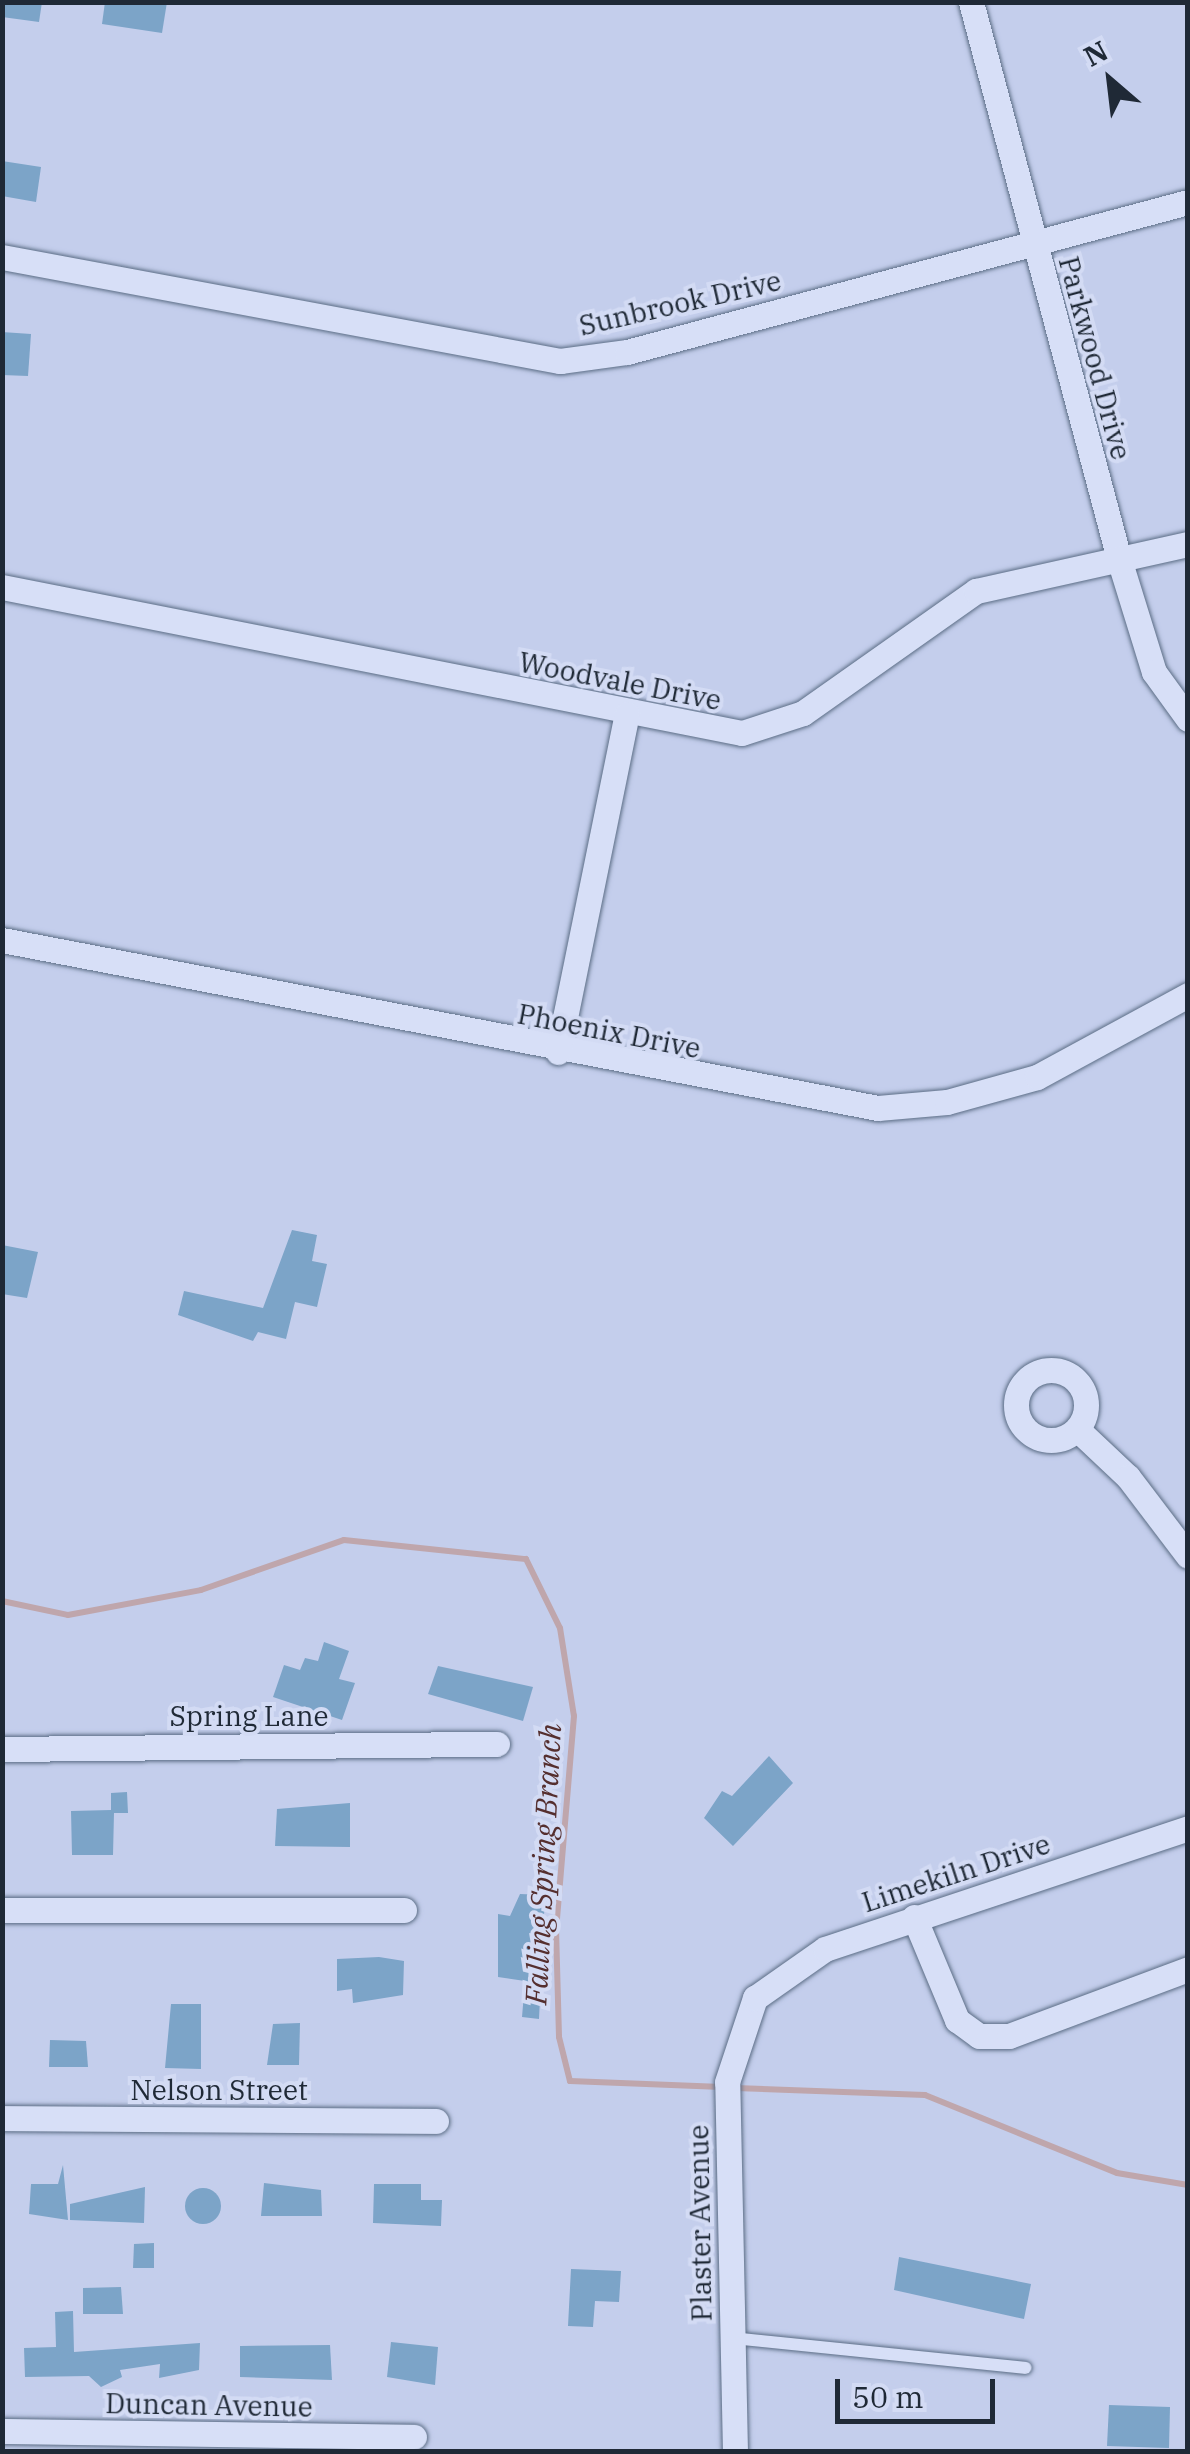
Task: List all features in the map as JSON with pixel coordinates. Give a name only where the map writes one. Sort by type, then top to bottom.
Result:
[{"type":"street","name":"Parkwood Drive","points":[[971,2],[1032,243],[1119,558],[1154,672],[1188,719]]},
{"type":"street","name":"Sunbrook Drive","points":[[2,257],[560,361],[627,352],[1188,202]]},
{"type":"street","name":"Woodvale Drive","points":[[2,586],[726,733],[770,728],[962,598],[1188,544]]},
{"type":"street","points":[[558,1052],[627,714]]},
{"type":"street","name":"Phoenix Drive","points":[[2,940],[558,1052],[895,1108],[1037,1077],[1188,995]]},
{"type":"street","points":[[1077,1429],[1128,1477],[1188,1556]]},
{"type":"street","name":"Spring Lane","points":[[2,1749],[497,1744]]},
{"type":"street","name":"Limekiln Drive","points":[[755,1998],[786,1969],[914,1916],[1188,1828]]},
{"type":"street","points":[[2,1910],[404,1910]]},
{"type":"street","points":[[914,1916],[957,2020],[979,2036],[1009,2036],[1188,1969]]},
{"type":"street","name":"Plaster Avenue","points":[[735,2452],[728,2082],[755,1998]]},
{"type":"street","name":"Nelson Street","points":[[2,2118],[436,2122]]},
{"type":"street","name":"Duncan Avenue","points":[[2,2431],[290,2444],[414,2437]]},
{"type":"lane","points":[[732,2338],[1025,2368]]},
{"type":"building","points":[[2,2],[42,2],[39,22],[2,17]]},
{"type":"building","points":[[105,2],[167,2],[162,33],[102,24]]},
{"type":"building","points":[[2,161],[41,167],[36,202],[2,196]]},
{"type":"building","points":[[2,332],[31,334],[28,376],[2,375]]},
{"type":"building","points":[[292,1230],[317,1235],[312,1261],[327,1264],[317,1307],[295,1302],[286,1339],[258,1332],[253,1341],[178,1315],[184,1291],[263,1308]]},
{"type":"building","points":[[2,1245],[38,1252],[27,1298],[2,1294]]},
{"type":"building","points":[[324,1642],[349,1651],[339,1679],[355,1683],[342,1720],[273,1697],[284,1665],[300,1670],[305,1658],[318,1661]]},
{"type":"building","points":[[438,1666],[533,1687],[523,1721],[428,1694]]},
{"type":"building","points":[[769,1756],[793,1783],[733,1846],[704,1818],[722,1791],[732,1796]]},
{"type":"building","points":[[127,1792],[128,1813],[114,1813],[113,1855],[72,1855],[71,1811],[111,1810],[111,1793]]},
{"type":"building","points":[[350,1803],[350,1847],[275,1846],[277,1809]]},
{"type":"building","points":[[520,1894],[545,1895],[539,2019],[522,2017],[525,1981],[498,1977],[498,1914],[510,1916]]},
{"type":"building","points":[[379,1957],[404,1961],[403,1995],[353,2003],[352,1989],[337,1991],[337,1959]]},
{"type":"building","points":[[171,2004],[201,2004],[201,2069],[165,2068]]},
{"type":"building","points":[[300,2023],[299,2065],[267,2065],[273,2024]]},
{"type":"building","points":[[50,2040],[86,2041],[88,2067],[49,2067]]},
{"type":"building","points":[[63,2165],[68,2220],[29,2214],[31,2184],[58,2184]]},
{"type":"building","points":[[264,2183],[321,2190],[322,2216],[261,2216]]},
{"type":"building","points":[[374,2184],[421,2184],[421,2200],[442,2200],[441,2226],[373,2223]]},
{"type":"building","points":[[145,2187],[144,2223],[70,2220],[70,2204]]},
{"type":"building","points":[[203,2188],[216,2193],[221,2206],[216,2219],[203,2224],[190,2219],[185,2206],[190,2193]]},
{"type":"building","points":[[154,2243],[154,2268],[133,2268],[134,2244]]},
{"type":"building","points":[[899,2257],[1031,2284],[1024,2319],[894,2290]]},
{"type":"building","points":[[571,2269],[621,2271],[619,2302],[595,2301],[593,2327],[568,2326]]},
{"type":"building","points":[[121,2287],[123,2314],[83,2314],[83,2288]]},
{"type":"building","points":[[73,2311],[74,2352],[200,2343],[199,2370],[159,2378],[160,2364],[120,2370],[122,2377],[101,2387],[89,2376],[25,2377],[24,2348],[56,2347],[55,2312]]},
{"type":"building","points":[[391,2342],[438,2347],[435,2385],[387,2377]]},
{"type":"building","points":[[330,2345],[332,2380],[240,2377],[240,2346]]},
{"type":"building","points":[[1109,2405],[1170,2407],[1169,2448],[1107,2446]]},
{"type":"waterway","name":"Falling Spring Branch","points":[[2,1601],[68,1615],[201,1590],[344,1540],[526,1559],[560,1628],[574,1716],[556,1929],[559,2037],[570,2081],[722,2087]]},
{"type":"waterway","name":"Falling Spring Branch","points":[[735,2088],[925,2095],[1117,2173],[1188,2185]]}]
